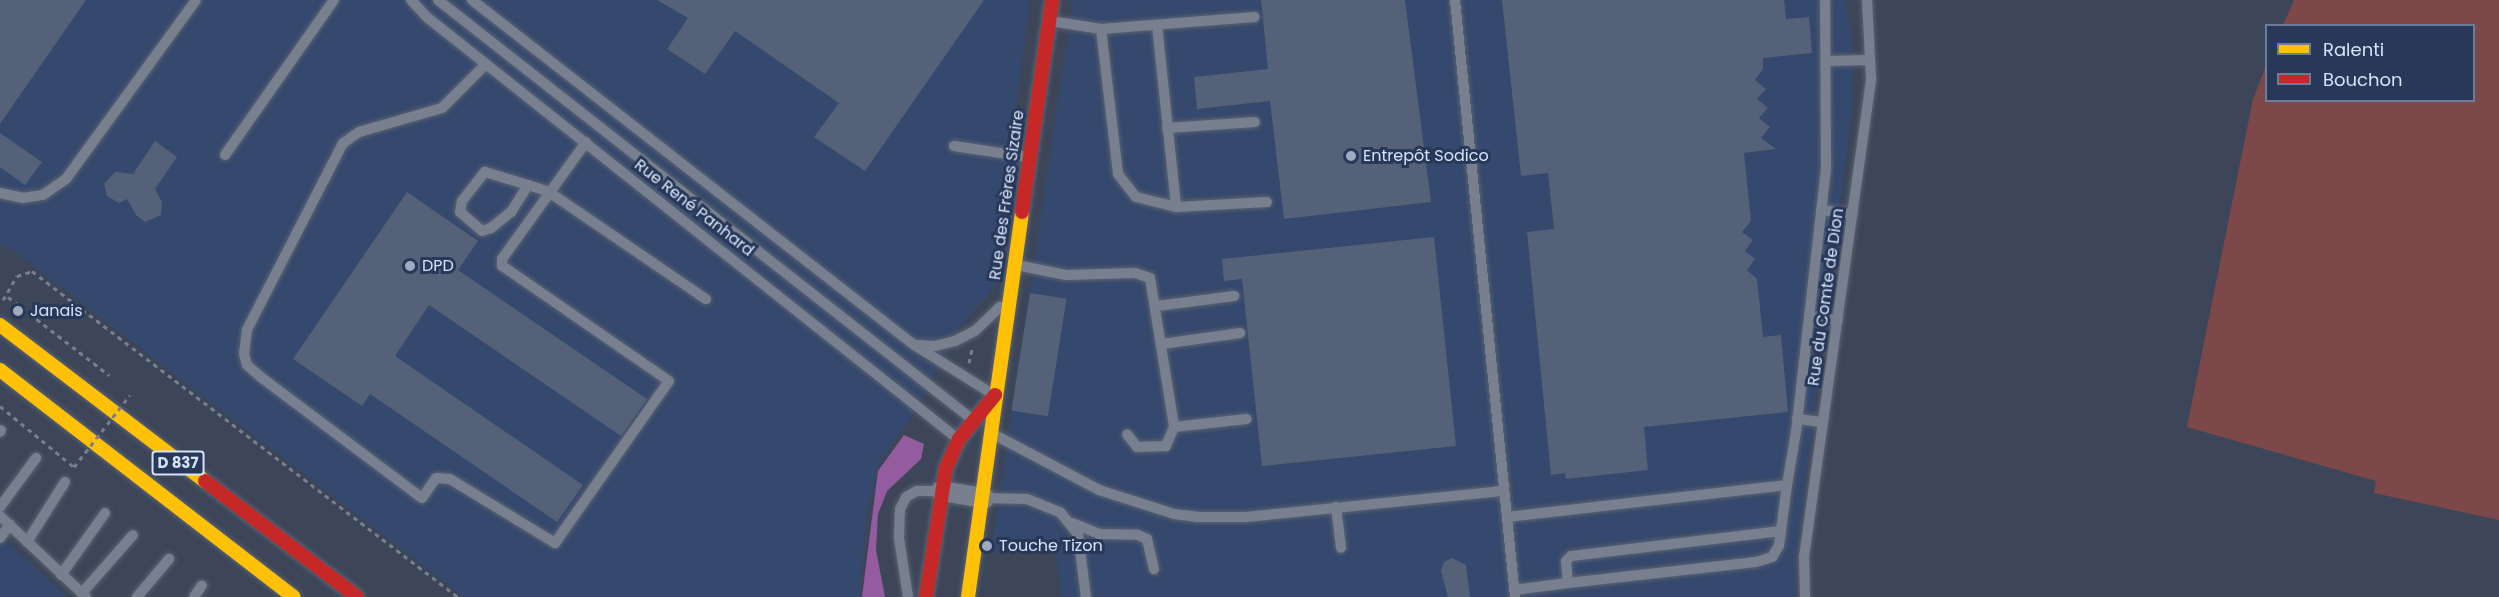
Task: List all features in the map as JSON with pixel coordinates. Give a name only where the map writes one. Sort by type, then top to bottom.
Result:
[{"type":"street","name":"Rue des Frères Sizaire","points":[[968,597],[984,498],[994,395],[1052,0]]},
{"type":"street","name":"D 837","points":[[0,326],[357,597]]},
{"type":"street","name":"D 837","points":[[0,370],[294,597]]},
{"type":"street","points":[[926,597],[941,491],[959,439],[994,395]]},
{"type":"street","points":[[941,491],[984,498]]},
{"type":"lane","points":[[0,194],[23,198],[43,195],[66,179],[196,0]]},
{"type":"lane","points":[[225,155],[334,0]]},
{"type":"lane","name":"Rue René Panhard","points":[[411,0],[486,64],[959,439]]},
{"type":"lane","points":[[438,0],[972,420],[1099,490],[1174,514],[1218,518],[1504,490]]},
{"type":"lane","name":"Rue René Panhard","points":[[472,0],[914,345],[994,395]]},
{"type":"lane","points":[[1455,0],[1515,594],[1568,583],[1756,562],[1772,557],[1779,546],[1797,419],[1821,210],[1827,61],[1825,0]]},
{"type":"lane","name":"Rue du Comte de Dion","points":[[1805,597],[1804,557],[1871,78],[1867,0]]},
{"type":"lane","points":[[1049,21],[1101,29],[1255,17]]},
{"type":"lane","points":[[1157,25],[1176,207]]},
{"type":"lane","points":[[1101,29],[1118,174],[1136,197],[1176,207],[1267,202]]},
{"type":"lane","points":[[1827,61],[1870,60]]},
{"type":"lane","points":[[486,64],[442,108],[358,132],[343,143],[247,330],[244,354],[247,365],[262,378],[422,498],[436,478],[450,479],[555,543],[669,381],[502,266],[502,259],[586,142]]},
{"type":"lane","points":[[1167,129],[1255,122]]},
{"type":"lane","points":[[954,146],[1029,158]]},
{"type":"lane","points":[[528,185],[512,211],[491,228],[482,231],[460,212],[462,201],[485,172],[528,185],[547,195],[706,299]]},
{"type":"lane","points":[[1821,210],[1853,214]]},
{"type":"lane","points":[[1013,265],[1066,275],[1142,274],[1150,278],[1157,306],[1174,428],[1166,446],[1137,447],[1127,434]]},
{"type":"lane","points":[[914,345],[935,346],[975,331],[994,316],[1009,295]]},
{"type":"lane","points":[[1157,306],[1234,296]]},
{"type":"lane","points":[[1809,317],[1838,320]]},
{"type":"lane","points":[[1162,344],[1240,333]]},
{"type":"lane","points":[[1174,428],[1247,419]]},
{"type":"lane","points":[[1797,419],[1823,422]]},
{"type":"lane","points":[[0,507],[36,458]]},
{"type":"lane","points":[[27,542],[66,482]]},
{"type":"lane","points":[[1507,517],[1787,484]]},
{"type":"lane","points":[[908,597],[899,538],[900,509],[906,497],[917,491],[941,491]]},
{"type":"lane","points":[[984,498],[1027,499],[1060,512],[1072,523],[1078,534],[1086,597]]},
{"type":"lane","points":[[1336,507],[1341,548]]},
{"type":"lane","points":[[61,575],[105,513]]},
{"type":"lane","points":[[0,516],[84,595],[133,535]]},
{"type":"lane","points":[[1072,523],[1100,534],[1138,535],[1147,539],[1154,569]]},
{"type":"lane","points":[[0,538],[10,524]]},
{"type":"lane","points":[[1568,583],[1566,561],[1571,556],[1782,531]]},
{"type":"lane","points":[[137,597],[169,560]]},
{"type":"lane","points":[[194,597],[202,585]]},
{"type":"path","points":[[0,303],[7,297],[17,276],[32,271],[458,597]]},
{"type":"path","points":[[7,297],[102,368]]},
{"type":"path","points":[[0,406],[74,467],[130,395]]},
{"type":"shaded area","points":[[0,0],[1030,0],[994,287],[960,326],[916,411],[878,464],[867,513],[859,597],[464,597],[12,249],[0,245]]},
{"type":"shaded area","name":"Touche Tizon","points":[[1073,0],[1845,0],[1852,41],[1853,102],[1799,534],[1795,597],[1061,597],[1056,550],[991,552]]},
{"type":"shaded area","points":[[2294,0],[2499,0],[2499,520],[2374,493],[2376,481],[2187,427],[2253,99],[2265,69],[2265,102],[2475,102],[2475,24],[2283,24]]},
{"type":"shaded area","points":[[904,435],[924,444],[921,459],[887,491],[878,514],[876,550],[885,597],[862,597],[878,471]]},
{"type":"shaded area","points":[[0,535],[67,597],[0,597]]},
{"type":"building","points":[[0,0],[86,0],[0,124]]},
{"type":"building","points":[[657,0],[984,0],[865,171],[814,137],[839,103],[735,31],[705,74],[667,49],[688,18]]},
{"type":"building","name":"Entrepôt Sodico","points":[[1261,0],[1405,0],[1431,202],[1284,219],[1270,101],[1197,109],[1194,77],[1268,69]]},
{"type":"building","points":[[1502,0],[1784,0],[1786,19],[1809,17],[1812,53],[1763,58],[1763,69],[1755,80],[1766,89],[1757,99],[1768,108],[1759,118],[1770,127],[1761,138],[1776,149],[1744,153],[1751,221],[1742,232],[1753,240],[1745,251],[1755,259],[1747,270],[1757,279],[1763,337],[1781,335],[1788,412],[1644,427],[1648,470],[1566,479],[1565,473],[1551,475],[1527,232],[1554,229],[1548,173],[1521,176]]},
{"type":"building","points":[[0,133],[42,162],[25,185],[0,167]]},
{"type":"building","points":[[155,141],[177,157],[155,189],[162,202],[161,215],[145,222],[136,215],[127,199],[119,203],[107,196],[104,184],[115,172],[133,174]]},
{"type":"building","points":[[407,192],[478,241],[458,270],[647,399],[621,436],[429,305],[395,356],[583,485],[557,522],[370,394],[362,406],[293,359]]},
{"type":"building","points":[[1434,237],[1456,446],[1262,466],[1242,279],[1224,281],[1222,259]]},
{"type":"building","points":[[1030,293],[1067,299],[1048,416],[1011,411]]},
{"type":"building","points":[[1452,558],[1466,565],[1470,597],[1448,597],[1441,571],[1444,562]]},
{"type":"traffic: slow","points":[[968,597],[1022,212]]},
{"type":"traffic: slow","points":[[0,325],[205,481]]},
{"type":"traffic: slow","points":[[0,370],[294,597]]},
{"type":"traffic: jam","points":[[1022,212],[1052,0]]},
{"type":"traffic: jam","points":[[926,597],[946,468],[959,439],[995,395]]},
{"type":"traffic: jam","points":[[205,481],[357,597]]},
{"type":"place","name":"Entrepôt Sodico","points":[[1351,156]]},
{"type":"place","name":"DPD","points":[[410,266]]},
{"type":"place","name":"Janais","points":[[18,311]]},
{"type":"place","name":"Touche Tizon","points":[[987,546]]}]
